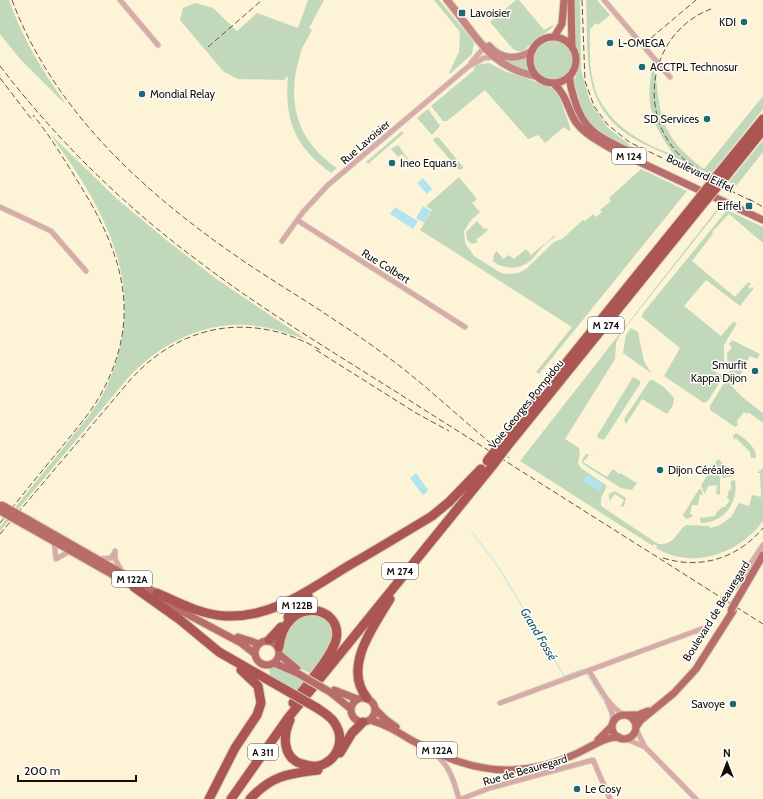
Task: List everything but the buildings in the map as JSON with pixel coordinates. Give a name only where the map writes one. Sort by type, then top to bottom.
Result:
[{"type":"highway","name":"Voie Georges Pompidou","points":[[308,694],[408,570],[490,463],[722,174],[763,119]]},
{"type":"highway","name":"Voie Georges Pompidou","points":[[722,174],[763,130]]},
{"type":"highway","name":"Voie Georges Pompidou","points":[[318,672],[480,469],[490,463]]},
{"type":"highway","points":[[158,593],[192,609],[226,616],[248,615],[283,605],[436,513],[460,492],[480,469]]},
{"type":"highway","points":[[367,698],[361,687],[358,669],[359,657],[377,622],[408,570]]},
{"type":"highway","name":"M 122B","points":[[269,640],[274,637],[303,599],[332,576]]},
{"type":"highway","name":"M 122A","points":[[134,587],[179,619],[219,652],[284,689],[317,708],[334,722],[339,732],[340,744],[338,750],[331,759],[318,766],[309,766],[298,763],[291,757],[285,744],[285,736],[290,720],[308,694]]},
{"type":"highway","points":[[279,651],[283,632],[295,615],[311,610],[326,615],[335,626],[336,640],[318,672]]},
{"type":"highway","points":[[209,799],[235,748],[257,715],[261,703],[261,694],[254,680],[219,652]]},
{"type":"highway","name":"M 274","points":[[258,750],[318,672]]},
{"type":"highway","name":"M 274","points":[[298,706],[308,694]]},
{"type":"highway","name":"A 311","points":[[231,799],[253,766],[298,706]]},
{"type":"highway","points":[[250,799],[266,784],[277,777],[326,767],[335,761],[352,733],[366,721]]},
{"type":"highway","name":"A 311","points":[[225,799],[258,750]]},
{"type":"main road","points":[[554,37],[563,21],[564,0]]},
{"type":"main road","points":[[571,0],[572,47],[576,62],[570,76],[562,81],[553,83],[547,82],[536,76],[530,64],[532,51],[539,42],[554,37],[561,38],[572,47]]},
{"type":"main road","name":"Boulevard Eiffel","points":[[570,76],[575,101],[586,125],[593,131],[627,150],[763,215]]},
{"type":"main road","name":"Boulevard Eiffel","points":[[553,83],[562,91],[574,119],[590,136],[612,149],[763,220]]},
{"type":"main road","name":"M 122A","points":[[1,507],[54,542],[134,587],[241,643],[255,654]]},
{"type":"main road","name":"M 122A","points":[[25,522],[97,559],[158,593],[202,620],[238,637],[259,644]]},
{"type":"main road","name":"Boulevard de Beauregard","points":[[734,607],[763,555]]},
{"type":"main road","name":"Boulevard de Beauregard","points":[[687,678],[763,560]]},
{"type":"main road","points":[[298,672],[279,651],[274,642],[269,640],[259,644],[255,654],[257,660],[263,664],[274,664],[298,672],[331,691],[351,709],[353,716],[366,721],[374,716],[376,710],[372,701],[367,698],[357,699],[331,691]]},
{"type":"main road","points":[[274,664],[279,651]]},
{"type":"main road","points":[[687,678],[666,700],[641,720],[632,736],[622,738],[614,732],[613,724],[617,717],[638,715],[650,709],[687,678]]},
{"type":"main road","points":[[351,709],[357,699]]},
{"type":"main road","name":"M 122A","points":[[376,710],[390,723],[451,756],[473,764],[499,768],[528,766],[567,756],[598,739],[613,724]]},
{"type":"main road","points":[[626,715],[635,721],[636,728]]},
{"type":"main road","name":"M 122A","points":[[366,721],[384,725],[452,760],[470,766],[494,770],[514,770],[557,762],[604,740],[622,738]]},
{"type":"street","points":[[120,0],[158,45]]},
{"type":"street","points":[[447,0],[495,55],[500,63],[515,71],[536,76]]},
{"type":"street","points":[[604,0],[670,77]]},
{"type":"street","points":[[463,19],[485,48],[495,55],[515,58],[532,51]]},
{"type":"street","name":"Rue Lavoisier","points":[[282,241],[297,220],[328,185],[469,66],[485,48]]},
{"type":"street","name":"Rue Lavoisier","points":[[469,66],[484,58],[495,55]]},
{"type":"street","points":[[0,207],[50,231],[86,271]]},
{"type":"street","name":"Rue Colbert","points":[[297,220],[465,327]]},
{"type":"street","points":[[54,542],[56,559],[70,551]]},
{"type":"street","points":[[735,587],[763,545]]},
{"type":"street","points":[[97,559],[110,558],[115,550],[115,559],[122,574]]},
{"type":"street","points":[[500,703],[704,628]]},
{"type":"street","points":[[589,671],[618,711],[626,715]]},
{"type":"street","points":[[605,695],[611,711],[613,724]]},
{"type":"street","points":[[636,728],[645,747],[696,799]]},
{"type":"street","points":[[622,738],[645,747]]},
{"type":"street","points":[[429,749],[447,766],[460,799]]},
{"type":"street","name":"Rue de Beauregard","points":[[460,799],[490,788],[593,760],[610,799]]},
{"type":"green space","points":[[0,0],[9,0],[26,40],[40,65],[64,101],[63,102],[20,59],[0,34]]},
{"type":"green space","points":[[308,0],[324,0],[309,28],[312,30],[301,52],[294,88],[295,104],[298,118],[312,145],[323,157],[337,168],[331,173],[309,153],[294,131],[288,106],[288,76],[284,80],[238,79],[224,72],[180,20],[183,8],[195,3],[213,8],[237,31],[257,13],[298,28]]},
{"type":"green space","points":[[434,0],[439,0],[474,42],[472,54],[451,73],[449,73],[459,52],[460,32]]},
{"type":"green space","points":[[516,0],[519,0],[544,30],[555,24],[549,31],[534,40],[521,51],[513,49],[490,22]]},
{"type":"green space","points":[[575,0],[580,0],[581,70],[590,101],[607,127],[641,154],[592,128],[584,116],[574,81],[580,65],[579,52],[575,42]]},
{"type":"green space","points":[[586,0],[597,0],[610,15],[598,25],[596,23],[590,29],[591,68],[597,95],[613,118],[635,137],[674,155],[660,134],[652,114],[649,92],[653,66],[661,114],[669,133],[680,148],[704,169],[763,96],[763,109],[710,175],[694,166],[644,144],[623,131],[608,117],[598,101],[592,83],[587,44]]},
{"type":"green space","points":[[549,41],[557,41],[567,46],[571,53],[571,67],[567,74],[557,79],[549,79],[539,74],[537,71],[534,64],[534,56],[539,46],[542,44]]},
{"type":"green space","points":[[528,57],[530,72],[503,63],[504,59]]},
{"type":"green space","points":[[489,63],[504,71],[554,89],[560,98],[571,130],[569,131],[564,127],[545,143],[538,135],[528,139],[485,90],[447,121],[443,121],[431,106],[473,71],[476,65]]},
{"type":"green space","points":[[428,109],[440,126],[432,135],[417,118]]},
{"type":"green space","points":[[402,131],[404,133],[368,164],[366,162]]},
{"type":"green space","points":[[50,134],[116,198],[165,239],[215,278],[307,340],[270,328],[238,325],[220,326],[203,330],[186,336],[169,345],[140,366],[127,379],[0,531],[0,527],[82,425],[102,396],[117,359],[124,324],[124,291],[118,258],[106,227],[91,195]]},
{"type":"green space","points":[[436,137],[439,138],[464,168],[459,170],[433,140]]},
{"type":"green space","points":[[763,140],[763,152],[736,186],[729,182]]},
{"type":"green space","points":[[398,145],[416,170],[402,154],[398,157],[391,149]]},
{"type":"green space","points":[[641,169],[687,191],[539,374],[536,372],[572,327],[420,230],[432,210],[426,206],[459,177],[477,199],[472,203],[480,212],[471,220],[464,231],[465,243],[474,256],[501,273],[518,273],[526,269],[554,242],[562,239],[583,220],[585,221],[593,214],[596,217],[602,212],[600,210],[611,201],[609,198]]},
{"type":"green space","points":[[718,208],[717,212],[621,333],[616,343],[615,359],[565,439],[579,448],[580,453],[578,463],[581,468],[607,486],[601,498],[601,506],[658,544],[664,544],[672,541],[686,525],[709,526],[710,528],[720,525],[731,517],[739,503],[749,506],[752,495],[761,497],[760,473],[757,473],[763,468],[763,521],[753,533],[728,550],[699,558],[685,558],[670,555],[656,548],[657,546],[654,544],[653,546],[520,461]]},
{"type":"green space","points":[[727,210],[763,227],[763,243],[729,214],[712,232],[713,234],[692,261],[735,297],[748,282],[751,284],[748,287],[750,289],[752,287],[754,288],[740,306],[706,280],[684,306],[721,336],[733,322],[737,323],[724,345],[724,370],[717,366],[714,371],[725,375],[732,387],[737,392],[763,413],[763,423],[748,412],[747,414],[744,412],[737,421],[738,425],[735,427],[710,410],[710,406],[724,383],[721,380],[708,401],[704,403],[664,376],[680,348],[642,317],[643,313]]},
{"type":"green space","points":[[477,221],[484,229],[486,228],[488,230],[476,240],[478,242],[472,244],[467,240],[466,232]]},
{"type":"green space","points":[[555,235],[555,237],[548,241],[529,262],[523,265],[507,267],[499,265],[493,261],[494,254],[497,251],[503,259],[509,255],[514,259],[526,249],[531,255]]},
{"type":"green space","points":[[631,328],[638,332],[644,361],[651,373],[623,353],[626,335]]},
{"type":"green space","points":[[732,340],[760,354],[757,359],[750,356],[740,375],[735,374],[731,376],[728,367],[727,353],[732,348],[729,344]]},
{"type":"green space","points":[[633,377],[640,381],[640,384],[604,440],[598,438],[597,436]]},
{"type":"green space","points":[[650,380],[653,380],[665,388],[674,398],[673,405],[667,414],[642,399],[626,424],[624,419]]},
{"type":"green space","points":[[736,433],[743,437],[753,447],[756,458],[751,458],[750,452],[736,438],[734,440],[733,436]]},
{"type":"green space","points":[[586,454],[594,456],[589,455],[583,462],[607,477],[613,469],[619,474],[620,473],[637,483],[632,490],[621,488],[583,464],[582,460]]},
{"type":"green space","points":[[718,459],[733,472],[734,476],[723,478],[713,466]]},
{"type":"green space","points":[[712,467],[721,478],[720,495],[716,494],[717,485],[708,486],[705,494],[701,486]]},
{"type":"green space","points":[[735,480],[735,496],[728,510],[717,519],[701,523],[700,518],[715,516],[722,507],[725,507],[730,500],[727,498],[729,490],[731,490],[731,481]]},
{"type":"green space","points":[[699,489],[701,489],[703,495],[700,495],[698,505],[692,505],[690,514],[693,515],[692,517],[686,519],[683,515]]},
{"type":"green space","points":[[615,491],[626,498],[624,506],[620,507],[624,500],[615,494],[610,500],[609,499],[609,494]]},
{"type":"green space","points":[[307,613],[325,617],[333,631],[331,645],[311,674],[294,665],[283,655],[281,644],[293,621]]},
{"type":"green space","points":[[277,667],[306,681],[298,692],[270,676],[269,668]]},
{"type":"water","points":[[423,178],[432,189],[427,194],[417,183]]},
{"type":"water","points":[[423,206],[431,211],[424,223],[416,218]]},
{"type":"water","points":[[395,207],[418,221],[413,229],[390,214]]},
{"type":"water","points":[[416,473],[428,490],[424,495],[410,478]]},
{"type":"water","points":[[587,474],[603,484],[599,491],[583,481]]},
{"type":"waterway","name":"Grand Fossé","points":[[472,532],[499,568],[564,676],[583,669],[584,671]]},
{"type":"waterway","name":"Grand Fossé","points":[[586,673],[609,710]]},
{"type":"railway","points":[[12,0],[29,39],[50,75],[74,110],[101,142],[131,172],[162,200],[229,251],[309,303],[401,367],[509,458]]},
{"type":"railway","points":[[208,47],[262,0]]},
{"type":"railway","points":[[582,0],[585,81],[594,106],[607,124],[629,142],[754,202]]},
{"type":"railway","points":[[651,38],[696,0]]},
{"type":"railway","points":[[701,171],[687,162],[675,150],[663,132],[656,112],[654,91],[657,70],[664,51],[676,33],[691,19],[711,9]]},
{"type":"railway","points":[[0,66],[44,119],[92,170],[143,217],[197,260],[249,298],[303,333],[763,624]]},
{"type":"railway","points":[[0,78],[33,121]]},
{"type":"railway","points":[[0,523],[83,421],[98,400],[115,364],[122,337],[124,311],[122,286],[116,260],[107,235],[95,210],[80,185],[52,140],[33,115]]},
{"type":"railway","points":[[749,199],[763,207]]},
{"type":"railway","points":[[0,534],[131,379],[151,360],[173,345],[197,335],[221,329],[246,327],[271,330],[297,338],[322,351]]},
{"type":"railway","points":[[316,350],[416,413],[449,431]]},
{"type":"railway","points":[[663,558],[691,563],[718,559],[742,547],[763,528]]},
{"type":"place","name":"Lavoisier","points":[[462,13]]},
{"type":"place","name":"KDI","points":[[744,22]]},
{"type":"place","name":"L-OMEGA","points":[[610,43]]},
{"type":"place","name":"ACCTPL Technosur","points":[[642,67]]},
{"type":"place","name":"Mondial Relay","points":[[142,94]]},
{"type":"place","name":"SD Services","points":[[707,119]]},
{"type":"place","name":"Ineo Equans","points":[[392,163]]},
{"type":"place","name":"Eiffel","points":[[749,206]]},
{"type":"place","name":"Smurfit Kappa Dijon","points":[[755,371]]},
{"type":"place","name":"Dijon Céréales","points":[[660,470]]},
{"type":"place","name":"Savoye","points":[[733,704]]},
{"type":"place","name":"Le Cosy","points":[[577,789]]}]
